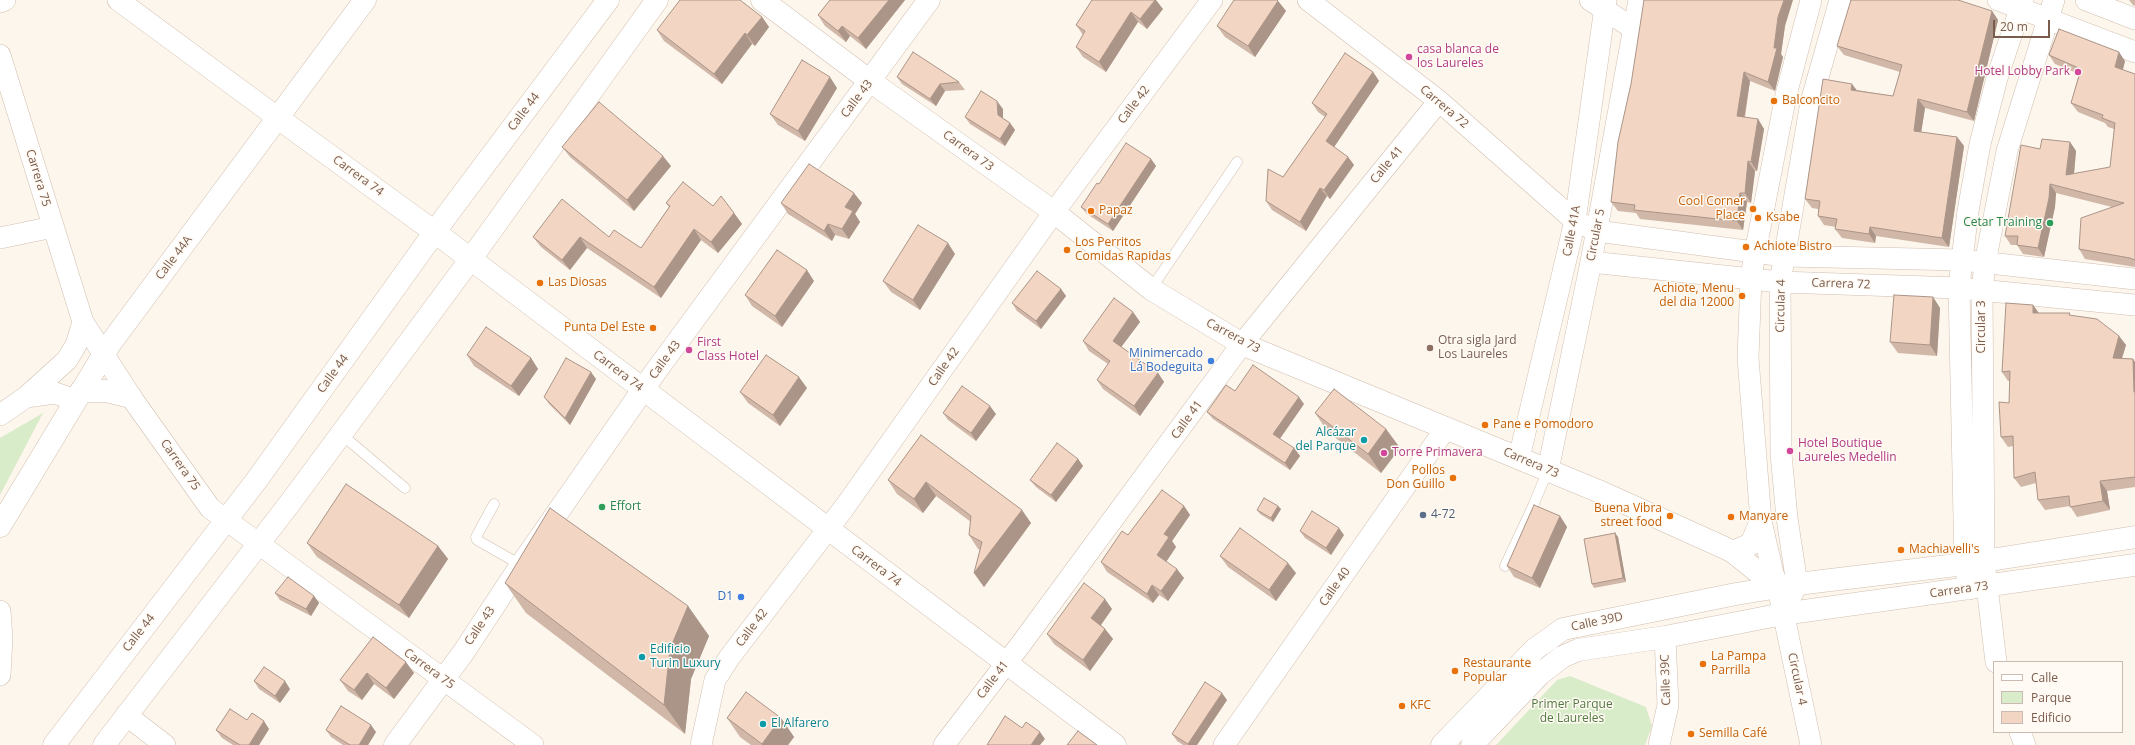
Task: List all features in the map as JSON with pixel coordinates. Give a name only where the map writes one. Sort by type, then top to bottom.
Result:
[{"type":"street","points":[[0,2],[5,0]]},
{"type":"street","name":"Carrera 74","points":[[118,0],[436,233],[1115,745]]},
{"type":"street","name":"Calle 44A","points":[[0,526],[103,355],[365,0]]},
{"type":"street","name":"Calle 44","points":[[54,745],[226,520],[608,0]]},
{"type":"street","points":[[104,745],[259,544],[341,434],[470,260],[657,0]]},
{"type":"street","name":"Carrera 73","points":[[762,0],[870,81],[1054,212],[1151,289],[1242,344],[1603,493],[1733,552],[1788,586],[1974,563],[2135,537]]},
{"type":"street","name":"Calle 43","points":[[395,745],[442,678],[463,653],[521,565],[643,390],[929,0]]},
{"type":"street","name":"Calle 42","points":[[701,745],[715,680],[729,658],[827,528],[844,508],[1054,212],[1212,0]]},
{"type":"street","name":"Carrera 72","points":[[1308,0],[1439,101],[1575,221],[1597,231],[1784,256],[1962,260],[2135,279]]},
{"type":"street","name":"Circular 5","points":[[1548,470],[1591,262],[1639,0]]},
{"type":"street","name":"Circular 4","points":[[1788,586],[1773,573],[1761,521],[1748,358],[1751,278],[1754,253],[1786,95],[1811,0]]},
{"type":"street","name":"Circular 4","points":[[1811,745],[1782,614],[1788,586],[1787,518],[1781,454],[1780,282],[1811,102],[1840,0]]},
{"type":"street","points":[[1998,0],[2051,9],[2135,52]]},
{"type":"street","points":[[2086,0],[2135,19]]},
{"type":"street","points":[[1600,3],[1634,29]]},
{"type":"street","name":"Calle 41A","points":[[1519,458],[1575,221],[1600,3]]},
{"type":"street","name":"Circular 3","points":[[1996,661],[1978,587],[1974,563],[1959,288],[1968,211],[1980,144],[1997,78],[2021,4]]},
{"type":"street","name":"Circular 3","points":[[1974,563],[1982,291],[1985,263],[2007,151],[2051,9]]},
{"type":"street","name":"Carrera 75","points":[[0,55],[83,322],[131,397],[210,508],[533,745]]},
{"type":"street","points":[[1786,95],[1811,102]]},
{"type":"street","name":"Calle 41","points":[[944,745],[1242,344],[1439,101]]},
{"type":"street","name":"Carrera 72","points":[[1575,221],[1591,262],[1780,282],[1959,288],[2135,305]]},
{"type":"street","points":[[0,238],[53,227]]},
{"type":"street","points":[[0,415],[26,397],[66,360],[76,345],[83,322]]},
{"type":"street","points":[[26,397],[55,393],[78,396],[106,391],[131,397]]},
{"type":"street","name":"Calle 40","points":[[1224,745],[1446,428]]},
{"type":"street","points":[[1733,552],[1751,544],[1761,521]]},
{"type":"street","name":"Carrera 73","points":[[1782,614],[2135,565]]},
{"type":"street","name":"Calle 39D","points":[[1442,745],[1535,649],[1563,629],[1723,596],[1788,586]]},
{"type":"street","points":[[0,611],[2,638],[0,675]]},
{"type":"street","name":"Calle 39D","points":[[1472,745],[1540,674],[1562,657],[1578,650],[1665,637],[1782,614]]},
{"type":"street","name":"Calle 39C","points":[[1659,745],[1668,705],[1665,637]]},
{"type":"street","points":[[126,715],[165,745]]},
{"type":"street","points":[[2020,733],[2025,745]]},
{"type":"lane","points":[[1151,289],[1237,162]]},
{"type":"lane","points":[[341,434],[405,488]]},
{"type":"lane","points":[[1505,566],[1534,506],[1548,470]]},
{"type":"lane","points":[[494,504],[476,537],[477,540],[521,565]]},
{"type":"green space","points":[[43,413],[0,495],[0,438]]},
{"type":"green space","name":"Primer Parque de Laureles","points":[[1570,676],[1646,707],[1652,726],[1645,745],[1496,745],[1557,680]]},
{"type":"building","points":[[680,0],[740,0],[762,17],[747,35],[745,33],[714,74],[657,30]]},
{"type":"building","points":[[830,0],[889,0],[858,38],[842,26],[838,31],[818,15]]},
{"type":"building","points":[[1092,0],[1155,0],[1140,19],[1131,12],[1099,62],[1076,47],[1085,31],[1076,25]]},
{"type":"building","points":[[1234,0],[1278,1],[1248,46],[1217,26]]},
{"type":"building","points":[[1644,0],[1784,0],[1778,17],[1774,48],[1777,48],[1768,82],[1744,72],[1737,116],[1758,119],[1751,162],[1748,161],[1745,193],[1740,193],[1737,221],[1634,210],[1635,205],[1611,202],[1618,142],[1631,84]]},
{"type":"building","points":[[1851,0],[1958,0],[1992,11],[1967,112],[1918,99],[1914,131],[1957,137],[1942,238],[1870,227],[1869,234],[1835,229],[1837,219],[1818,216],[1820,201],[1805,199],[1823,79],[1852,84],[1851,90],[1893,96],[1902,65],[1837,46]]},
{"type":"building","points":[[2059,29],[2119,52],[2115,67],[2135,74],[2135,260],[2079,249],[2081,218],[2124,203],[2050,184],[2049,198],[2038,248],[2017,245],[2018,236],[2005,236],[2021,145],[2040,149],[2042,139],[2070,142],[2066,175],[2110,167],[2115,123],[2102,118],[2103,115],[2071,103],[2081,69],[2049,55]]},
{"type":"building","points":[[913,52],[959,82],[940,84],[930,99],[897,77]]},
{"type":"building","points":[[1345,53],[1373,72],[1326,141],[1348,157],[1324,190],[1320,188],[1300,222],[1266,201],[1268,169],[1283,177],[1327,114],[1312,103]]},
{"type":"building","points":[[802,60],[830,77],[798,131],[770,114]]},
{"type":"building","points":[[981,91],[997,101],[998,115],[1010,123],[1000,139],[965,117]]},
{"type":"building","points":[[599,102],[663,156],[627,200],[562,147]]},
{"type":"building","points":[[1126,143],[1151,159],[1108,224],[1081,207],[1097,183],[1099,184]]},
{"type":"building","points":[[809,164],[854,193],[845,207],[853,211],[842,229],[828,224],[824,231],[781,203]]},
{"type":"building","points":[[683,182],[713,206],[721,196],[734,213],[711,242],[694,229],[654,287],[580,237],[562,260],[533,237],[562,199],[609,237],[614,230],[641,248],[670,206],[666,203]]},
{"type":"building","points":[[918,225],[948,243],[913,300],[883,281]]},
{"type":"building","points":[[777,250],[807,270],[775,316],[745,295]]},
{"type":"building","points":[[1037,271],[1061,289],[1036,321],[1012,303]]},
{"type":"building","points":[[1894,295],[1933,297],[1930,345],[1890,342]]},
{"type":"building","points":[[1114,298],[1133,312],[1113,341],[1158,373],[1134,406],[1097,380],[1110,361],[1083,341]]},
{"type":"building","points":[[2006,303],[2033,305],[2033,313],[2070,313],[2069,315],[2097,319],[2119,336],[2113,358],[2133,359],[2135,392],[2135,477],[2100,481],[2103,501],[2070,507],[2069,496],[2038,500],[2035,472],[2014,478],[2013,436],[2001,437],[1999,402],[2009,403],[2010,371],[2002,372]]},
{"type":"building","points":[[486,327],[531,358],[511,386],[467,355]]},
{"type":"building","points":[[766,355],[799,377],[773,415],[740,392]]},
{"type":"building","points":[[566,358],[591,372],[565,418],[544,397]]},
{"type":"building","points":[[1253,365],[1299,397],[1273,434],[1294,448],[1285,463],[1207,412],[1226,385],[1235,391]]},
{"type":"building","points":[[962,386],[990,406],[971,433],[943,413]]},
{"type":"building","points":[[1334,389],[1386,429],[1368,454],[1315,413]]},
{"type":"building","points":[[921,435],[1022,510],[974,573],[982,542],[969,535],[971,516],[926,482],[914,499],[888,480]]},
{"type":"building","points":[[1057,443],[1078,459],[1051,495],[1030,480]]},
{"type":"building","points":[[346,484],[438,546],[399,605],[307,543]]},
{"type":"building","points":[[1162,490],[1184,506],[1164,534],[1169,537],[1157,555],[1177,569],[1161,591],[1152,585],[1147,594],[1101,562],[1122,531],[1128,535]]},
{"type":"building","points":[[1264,498],[1278,506],[1271,518],[1257,510]]},
{"type":"building","points":[[1534,505],[1560,516],[1532,578],[1507,566]]},
{"type":"building","name":"Edificio Turin Luxury","points":[[550,508],[688,606],[670,649],[664,705],[505,583]]},
{"type":"building","points":[[1312,511],[1339,528],[1326,548],[1300,531]]},
{"type":"building","points":[[1240,528],[1288,563],[1269,590],[1220,556]]},
{"type":"building","points":[[1615,533],[1623,578],[1592,584],[1584,539]]},
{"type":"building","points":[[288,577],[314,596],[306,609],[275,593]]},
{"type":"building","points":[[1084,583],[1105,599],[1091,618],[1105,629],[1083,660],[1047,634]]},
{"type":"building","points":[[373,637],[406,662],[386,688],[367,673],[354,690],[340,680]]},
{"type":"building","points":[[264,667],[285,681],[275,696],[254,681]]},
{"type":"building","points":[[1205,682],[1222,693],[1188,744],[1172,734]]},
{"type":"building","points":[[746,692],[781,718],[762,744],[727,718]]},
{"type":"building","points":[[341,706],[371,725],[359,745],[350,745],[326,730]]},
{"type":"building","points":[[230,709],[247,720],[252,713],[264,721],[249,745],[240,745],[216,730]]},
{"type":"building","points":[[1005,716],[1022,728],[1026,722],[1040,732],[1031,745],[987,745]]},
{"type":"building","points":[[1078,731],[1097,745],[1067,745]]},
{"type":"place","name":"casa blanca de los Laureles","points":[[1409,57]]},
{"type":"place","name":"Hotel Lobby Park","points":[[2078,72]]},
{"type":"place","name":"Balconcito","points":[[1774,101]]},
{"type":"place","name":"Cool Corner Place","points":[[1753,209]]},
{"type":"place","name":"Papaz","points":[[1091,211]]},
{"type":"place","name":"Ksabe","points":[[1758,218]]},
{"type":"place","name":"Cetar Training","points":[[2050,223]]},
{"type":"place","name":"Achiote Bistro","points":[[1746,247]]},
{"type":"place","name":"Los Perritos Comidas Rapidas","points":[[1067,250]]},
{"type":"place","name":"Las Diosas","points":[[540,283]]},
{"type":"place","name":"Achiote, Menu del dia 12000","points":[[1742,296]]},
{"type":"place","name":"Punta Del Este","points":[[653,328]]},
{"type":"place","name":"Otra sigla Jard Los Laureles","points":[[1430,348]]},
{"type":"place","name":"First Class Hotel","points":[[689,350]]},
{"type":"place","name":"Minimercado Lá Bodeguita","points":[[1211,361]]},
{"type":"place","name":"Pane e Pomodoro","points":[[1485,425]]},
{"type":"place","name":"Alcázar del Parque","points":[[1364,440]]},
{"type":"place","name":"Hotel Boutique Laureles Medellin","points":[[1790,451]]},
{"type":"place","name":"Torre Primavera","points":[[1384,453]]},
{"type":"place","name":"Pollos Don Guillo","points":[[1453,478]]},
{"type":"place","name":"Effort","points":[[602,507]]},
{"type":"place","name":"4-72","points":[[1423,515]]},
{"type":"place","name":"Buena Vibra street food","points":[[1670,516]]},
{"type":"place","name":"Manyare","points":[[1731,517]]},
{"type":"place","name":"Machiavelli's","points":[[1901,550]]},
{"type":"place","name":"D1","points":[[741,597]]},
{"type":"place","name":"Edificio Turin Luxury","points":[[642,657]]},
{"type":"place","name":"La Pampa Parrilla","points":[[1703,664]]},
{"type":"place","name":"Restaurante Popular","points":[[1455,671]]},
{"type":"place","name":"KFC","points":[[1402,706]]},
{"type":"place","name":"El Alfarero","points":[[763,724]]},
{"type":"place","name":"Semilla Café","points":[[1691,734]]}]
